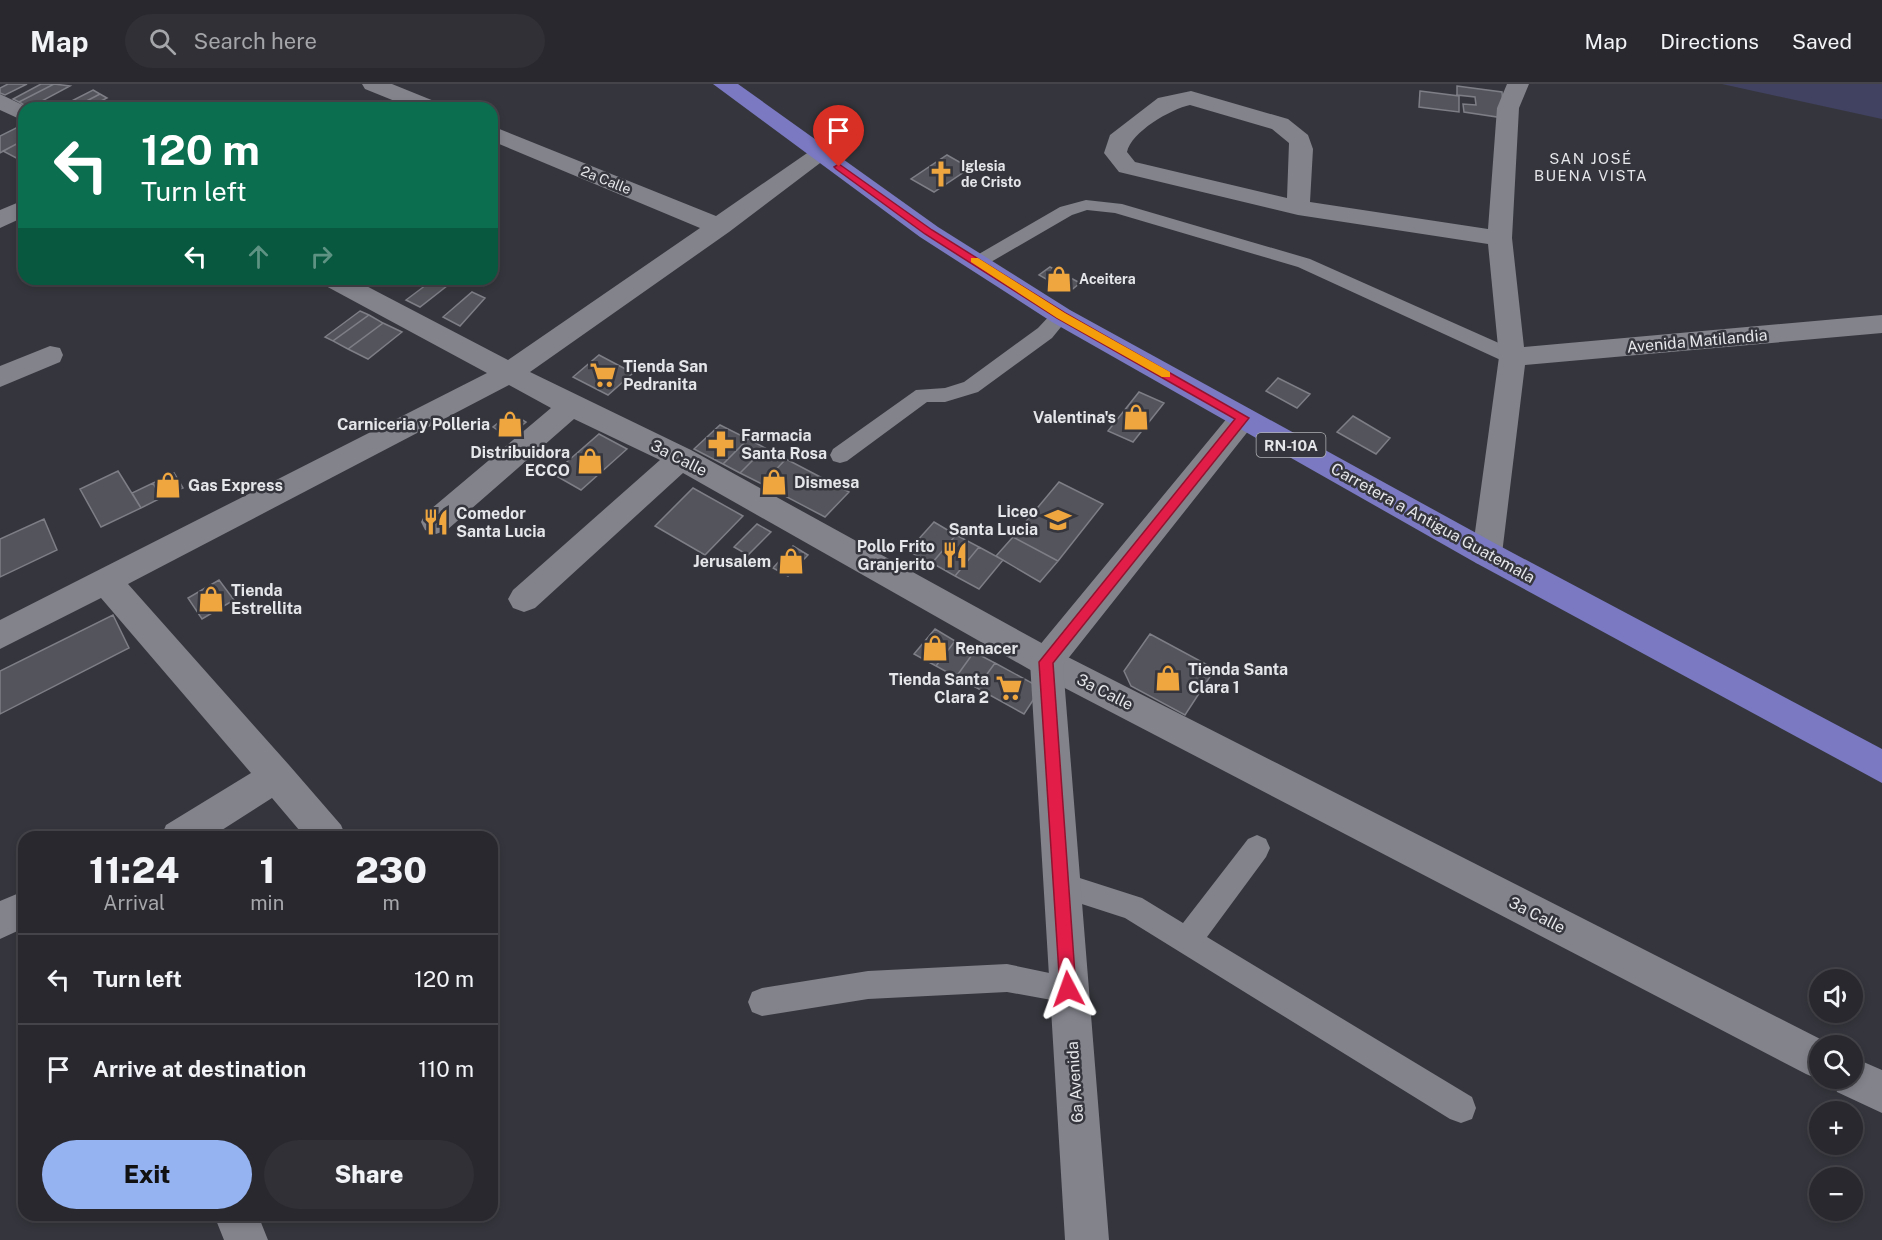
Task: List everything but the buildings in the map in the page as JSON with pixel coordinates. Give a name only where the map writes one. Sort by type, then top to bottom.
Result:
[{"type":"main road","name":"Carretera a Antigua Guatemala","points":[[724,84],[929,232],[1061,316],[1487,554],[1882,768]]},
{"type":"street","points":[[373,84],[416,102]]},
{"type":"street","points":[[1487,554],[1512,357],[1500,238],[1508,108],[1518,84]]},
{"type":"street","points":[[1298,208],[1302,149],[1300,140],[1280,124],[1191,98],[1166,103],[1118,140],[1115,153],[1127,167],[1298,208],[1500,238]]},
{"type":"street","points":[[0,101],[18,111]]},
{"type":"street","name":"2a Calle","points":[[498,135],[720,227]]},
{"type":"street","points":[[0,635],[509,373],[821,154]]},
{"type":"street","points":[[0,220],[18,210]]},
{"type":"street","name":"3a Calle","points":[[344,285],[571,406],[681,458],[1046,662],[1809,1054]]},
{"type":"street","name":"Avenida Matilandia","points":[[1512,357],[1882,324]]},
{"type":"street","points":[[0,377],[50,355]]},
{"type":"street","points":[[436,522],[571,406]]},
{"type":"street","points":[[1046,662],[1243,418]]},
{"type":"street","points":[[524,599],[681,458]]},
{"type":"street","points":[[106,580],[323,831]]},
{"type":"street","name":"6a Avenida","points":[[1046,662],[1060,885],[1087,1240]]},
{"type":"street","points":[[189,831],[277,776]]},
{"type":"street","points":[[0,920],[18,912]]},
{"type":"street","points":[[1863,1082],[1882,1092]]},
{"type":"street","points":[[238,1221],[246,1240]]},
{"type":"lane","points":[[978,262],[1066,211],[1086,205],[1116,208],[1304,263],[1512,357]]},
{"type":"lane","points":[[840,455],[923,395],[945,395],[971,387],[1045,333],[1061,316]]},
{"type":"lane","points":[[1187,940],[1257,848]]},
{"type":"lane","points":[[1060,885],[1132,907],[1461,1108]]},
{"type":"lane","points":[[762,1002],[868,985],[1007,978],[1068,989]]},
{"type":"shaded area","points":[[1722,84],[1882,84],[1882,119]]},
{"type":"slow traffic","points":[[974,260],[1061,316],[1166,375]]},
{"type":"place","name":"Iglesia de Cristo","points":[[941,174]]},
{"type":"place","name":"Aceitera","points":[[1059,279]]},
{"type":"place","name":"Tienda San Pedranita","points":[[603,375]]},
{"type":"place","name":"Valentina's","points":[[1136,417]]},
{"type":"place","name":"Carniceria y Polleria","points":[[510,424]]},
{"type":"place","name":"Farmacia Santa Rosa","points":[[721,444]]},
{"type":"place","name":"Distribuidora ECCO","points":[[590,461]]},
{"type":"place","name":"Dismesa","points":[[774,482]]},
{"type":"place","name":"Gas Express","points":[[168,485]]},
{"type":"place","name":"Liceo Santa Lucia","points":[[1058,520]]},
{"type":"place","name":"Comedor Santa Lucia","points":[[436,522]]},
{"type":"place","name":"Pollo Frito Granjerito","points":[[955,555]]},
{"type":"place","name":"Jerusalem","points":[[791,561]]},
{"type":"place","name":"Tienda Estrellita","points":[[211,599]]},
{"type":"place","name":"Renacer","points":[[935,648]]},
{"type":"place","name":"Tienda Santa Clara 1","points":[[1168,678]]},
{"type":"place","name":"Tienda Santa Clara 2","points":[[1009,688]]},
{"type":"district","name":"SAN JOSÉ BUENA VISTA","points":[[1591,166]]},
{"type":"route","points":[[839,167],[929,232],[1061,316],[1243,418],[1046,662],[1068,989]]}]
